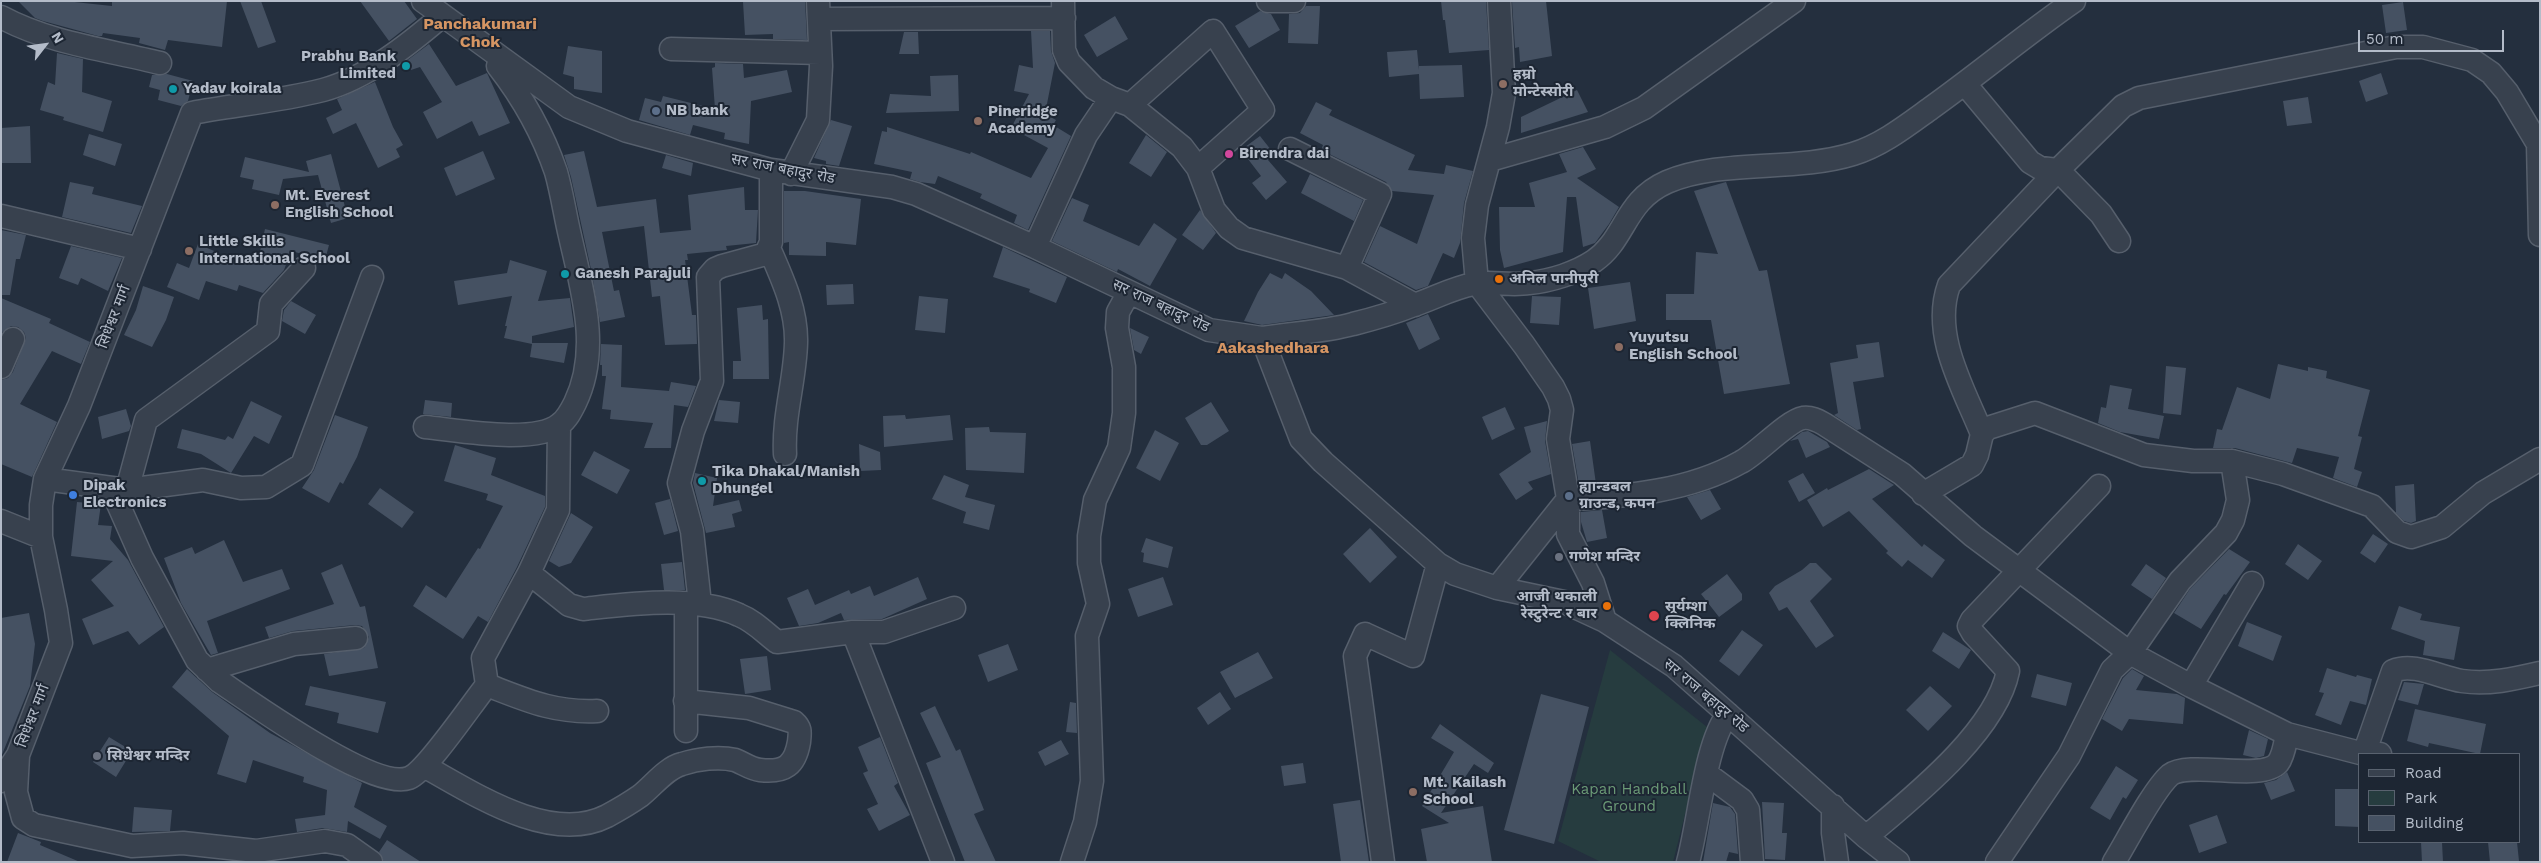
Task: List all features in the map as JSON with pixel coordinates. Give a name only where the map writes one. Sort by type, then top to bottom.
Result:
[{"type":"street","name":"सर राज बहादुर रोड","points":[[423,1],[482,46],[569,107],[627,131],[781,172],[892,188],[916,194],[1035,247],[1209,330],[1262,338],[1301,439],[1323,462],[1438,564],[1455,574],[1497,588],[1564,602],[1605,621],[1674,666],[1866,837],[1898,862]]},
{"type":"street","points":[[1268,1],[1294,1]]},
{"type":"street","points":[[1499,1],[1504,94],[1490,160],[1477,204],[1473,238],[1477,283],[1524,345],[1559,399],[1562,410],[1558,440],[1568,499],[1568,534],[1593,583],[1605,621]]},
{"type":"street","points":[[1490,160],[1605,127],[1644,108],[1794,1]]},
{"type":"street","points":[[1262,338],[1351,325],[1415,305],[1446,291],[1477,283],[1529,284],[1568,274],[1593,261],[1606,251],[1634,206],[1648,193],[1667,182],[1695,173],[1824,162],[1855,154],[1887,140],[1965,84],[2030,31],[2074,1]]},
{"type":"street","points":[[686,731],[685,701],[693,604],[692,531],[679,483],[693,431],[712,381],[708,277],[722,266],[766,254],[769,248],[781,172],[818,120],[820,105],[820,53],[818,10],[1063,10],[1064,50],[1069,62],[1094,88],[1120,101],[1182,147],[1198,168],[1214,210],[1229,228],[1243,238],[1347,268],[1415,305]]},
{"type":"street","name":"सिधेश्वर मार्ग","points":[[1,781],[18,755],[61,643],[41,537],[41,505],[45,479],[79,406],[192,113],[324,89],[370,70],[399,51],[442,16]]},
{"type":"street","points":[[1,17],[20,28],[160,63]]},
{"type":"street","points":[[1035,247],[1086,135],[1120,101],[1213,31],[1263,110],[1198,168]]},
{"type":"street","points":[[425,427],[513,435],[535,434],[559,426],[570,414],[586,375],[588,331],[583,293],[556,173],[521,95],[482,46]]},
{"type":"street","points":[[1982,434],[1944,335],[1946,293],[1949,285],[2058,170],[2123,106],[2139,98],[2396,47],[2423,47],[2472,60],[2491,73],[2507,92],[2539,144],[2540,235]]},
{"type":"street","points":[[671,49],[820,53]]},
{"type":"street","points":[[1965,84],[2030,162],[2040,168],[2058,170],[2101,214],[2119,241]]},
{"type":"street","points":[[1290,149],[1380,194],[1347,268]]},
{"type":"street","points":[[1,216],[140,249]]},
{"type":"street","points":[[769,248],[789,295],[796,342],[784,427],[784,454]]},
{"type":"street","points":[[304,268],[271,304],[268,331],[146,420],[119,489],[142,558],[197,660],[219,681],[305,739],[371,772],[399,779],[410,778],[424,766],[487,684],[483,658],[529,573],[558,510],[559,426]]},
{"type":"street","points":[[45,479],[119,489],[203,480],[241,488],[266,487],[302,465],[372,277]]},
{"type":"street","points":[[1072,862],[1085,822],[1092,781],[1090,664],[1087,636],[1098,604],[1090,564],[1089,536],[1095,500],[1119,448],[1124,413],[1124,367],[1117,328],[1118,312],[1129,292]]},
{"type":"street","points":[[1,367],[13,339]]},
{"type":"street","points":[[1923,494],[1972,465],[1977,455],[1982,434],[1988,428],[2035,414],[2144,455],[2193,462],[2232,461],[2283,474],[2372,506],[2397,532],[2410,537],[2442,527],[2483,493],[2540,459]]},
{"type":"street","points":[[1568,499],[1616,498],[1689,484],[1742,462],[1798,419],[1812,418],[1902,474],[1974,536],[2130,653],[2287,734],[2360,753]]},
{"type":"street","points":[[1997,862],[2069,756],[2112,670],[2130,653],[2180,581],[2226,533],[2233,520],[2238,500],[2232,461]]},
{"type":"street","points":[[1866,837],[1968,744],[1988,719],[2008,671],[1970,626],[1972,620],[2099,486]]},
{"type":"street","points":[[1497,588],[1568,499]]},
{"type":"street","points":[[1,521],[41,537]]},
{"type":"street","points":[[1383,862],[1355,656],[1366,634],[1413,656],[1438,564]]},
{"type":"street","points":[[529,573],[569,605],[583,609],[693,604],[722,608],[741,615],[757,625],[777,642],[853,632],[884,632],[954,608]]},
{"type":"street","points":[[2191,686],[2252,583]]},
{"type":"street","points":[[853,632],[943,862]]},
{"type":"street","points":[[207,670],[294,644],[356,638]]},
{"type":"street","points":[[2364,753],[2393,671],[2404,667],[2462,681],[2507,681],[2540,673]]},
{"type":"street","points":[[487,684],[539,705],[571,712],[597,712]]},
{"type":"street","points":[[424,766],[487,800],[517,813],[554,824],[587,824],[607,816],[639,796],[680,764],[716,758],[734,760],[759,770],[779,769],[790,765],[796,758],[800,731],[799,726],[794,722],[749,708],[685,701]]},
{"type":"street","points":[[1688,862],[1707,774],[1721,724],[1728,714]]},
{"type":"street","points":[[2114,862],[2149,805],[2171,775],[2184,769],[2233,772],[2269,768],[2277,764],[2280,759],[2287,734]]},
{"type":"street","points":[[18,755],[16,792],[23,818],[41,826],[132,846],[165,862]]},
{"type":"street","points":[[1707,774],[1742,800],[1748,810],[1752,862]]},
{"type":"street","points":[[1833,806],[1833,833],[1837,862]]},
{"type":"street","points":[[132,846],[183,843],[256,851],[325,842],[347,845],[371,862]]},
{"type":"green space","name":"Kapan Handball Ground","points":[[1610,650],[1707,727],[1673,862],[1601,862],[1558,841]]},
{"type":"building","points":[[18,1],[65,1],[112,6],[112,1],[227,1],[222,47],[168,40],[165,50],[139,43],[140,38],[103,33],[102,36],[98,36],[35,18]]},
{"type":"building","points":[[240,1],[261,1],[276,42],[258,48]]},
{"type":"building","points":[[360,1],[404,1],[417,19],[389,41]]},
{"type":"building","points":[[805,1],[807,40],[773,39],[773,34],[745,35],[743,2]]},
{"type":"building","points":[[1441,1],[1486,1],[1489,50],[1449,53]]},
{"type":"building","points":[[1512,1],[1546,1],[1552,56],[1520,62],[1519,47],[1515,48]]},
{"type":"building","points":[[2403,2],[2407,30],[2386,33],[2382,5]]},
{"type":"building","points":[[1306,6],[1320,6],[1318,44],[1288,43],[1289,14],[1300,13]]},
{"type":"building","points":[[1260,11],[1271,14],[1280,30],[1249,48],[1235,26]]},
{"type":"building","points":[[1115,16],[1128,39],[1097,57],[1084,35]]},
{"type":"building","points":[[1031,31],[1050,31],[1051,51],[1055,63],[1045,114],[1056,120],[1053,125],[1071,136],[1028,230],[1014,223],[1017,215],[980,198],[982,194],[938,176],[935,184],[920,182],[910,179],[912,172],[874,164],[882,131],[887,132],[887,127],[970,154],[971,152],[1031,178],[1048,148],[1011,128],[1029,94],[1014,91],[1019,65],[1033,68]]},
{"type":"building","points":[[904,32],[918,32],[919,54],[899,54]]},
{"type":"building","points":[[429,44],[456,86],[487,73],[510,123],[479,136],[472,121],[437,139],[423,112],[442,102],[420,67],[411,70],[405,62]]},
{"type":"building","points":[[568,46],[602,51],[602,93],[574,89],[574,77],[563,74]]},
{"type":"building","points":[[1417,50],[1419,70],[1419,66],[1462,65],[1464,97],[1420,99],[1419,74],[1389,77],[1387,52]]},
{"type":"building","points":[[57,53],[83,59],[82,92],[112,101],[103,132],[63,120],[64,117],[40,110],[48,82],[55,85]]},
{"type":"building","points":[[715,63],[743,64],[744,78],[787,70],[792,92],[751,101],[749,144],[724,139],[725,133],[693,125],[690,135],[639,120],[645,98],[661,102],[663,96],[715,109],[712,68],[715,67]]},
{"type":"building","points":[[2381,73],[2388,94],[2366,102],[2359,81]]},
{"type":"building","name":"Yadav koirala","points":[[167,74],[193,81],[188,101],[181,106],[158,100],[160,90],[149,87],[152,75]]},
{"type":"building","points":[[958,75],[959,111],[886,113],[890,94],[931,96],[930,76]]},
{"type":"building","points":[[375,82],[393,127],[403,145],[396,149],[400,157],[378,168],[356,123],[333,134],[326,118],[342,110],[337,99]]},
{"type":"building","points":[[1577,90],[1588,112],[1521,133],[1521,117]]},
{"type":"building","points":[[2308,97],[2312,123],[2287,126],[2283,101]]},
{"type":"building","points":[[1316,102],[1332,110],[1329,115],[1415,155],[1408,170],[1444,174],[1446,165],[1473,171],[1464,203],[1460,243],[1454,258],[1443,253],[1428,286],[1416,290],[1364,262],[1380,226],[1417,244],[1434,195],[1392,191],[1386,182],[1321,150],[1323,145],[1300,133]]},
{"type":"building","points":[[831,120],[852,126],[839,166],[826,164],[826,161],[814,158]]},
{"type":"building","points":[[30,126],[31,163],[1,163],[1,128]]},
{"type":"building","points":[[89,134],[122,144],[115,166],[83,155]]},
{"type":"building","points":[[1146,135],[1167,152],[1151,177],[1129,163]]},
{"type":"building","points":[[1260,136],[1275,155],[1268,160],[1287,182],[1266,200],[1252,183],[1261,176],[1241,150]]},
{"type":"building","points":[[1583,147],[1596,169],[1577,178],[1619,207],[1609,224],[1595,243],[1583,247],[1576,197],[1567,197],[1563,252],[1504,268],[1500,250],[1499,207],[1535,207],[1529,183],[1567,172],[1559,154]]},
{"type":"building","points":[[483,151],[495,179],[456,196],[444,168]]},
{"type":"building","points":[[584,151],[597,207],[656,199],[660,233],[691,230],[688,195],[744,187],[745,210],[758,210],[756,243],[726,246],[727,250],[687,254],[688,260],[685,260],[692,315],[696,315],[697,344],[665,345],[660,296],[652,297],[644,226],[602,232],[614,291],[619,290],[625,317],[600,322],[592,274],[571,177],[564,155]]},
{"type":"building","points":[[331,154],[348,218],[331,223],[318,175],[283,179],[279,195],[252,189],[254,180],[240,177],[245,157],[309,172],[306,161]]},
{"type":"building","points":[[666,155],[693,163],[691,176],[662,168]]},
{"type":"building","points":[[1310,174],[1363,200],[1354,221],[1301,193]]},
{"type":"building","points":[[70,182],[94,187],[92,194],[142,206],[131,233],[62,217]]},
{"type":"building","points":[[1726,182],[1759,271],[1767,270],[1790,384],[1724,394],[1711,320],[1666,320],[1666,294],[1694,294],[1696,252],[1718,254],[1694,191]]},
{"type":"building","points":[[784,191],[805,191],[861,199],[856,245],[826,242],[826,256],[789,255],[789,242],[784,243]]},
{"type":"building","points":[[1072,198],[1089,205],[1083,221],[1139,246],[1154,223],[1177,239],[1150,286],[1118,269],[1117,272],[1052,241]]},
{"type":"building","points":[[1200,210],[1216,233],[1203,250],[1182,235]]},
{"type":"building","points":[[265,229],[329,245],[325,260],[291,251],[284,270],[263,293],[239,285],[237,291],[206,281],[199,300],[167,287],[177,263],[189,268],[198,244],[221,254],[257,265]]},
{"type":"building","points":[[1,230],[26,235],[20,259],[16,259],[10,295],[1,295]]},
{"type":"building","points":[[71,246],[122,258],[108,291],[81,278],[78,285],[59,278]]},
{"type":"building","points":[[1003,247],[1067,277],[1056,303],[1029,292],[1030,289],[993,277]]},
{"type":"building","points":[[510,260],[547,271],[538,301],[570,298],[574,327],[532,336],[532,343],[568,343],[564,363],[530,357],[532,344],[504,338],[512,296],[458,305],[454,281],[507,273]]},
{"type":"building","points":[[1270,273],[1282,279],[1285,273],[1311,291],[1334,315],[1262,325],[1244,321],[1258,292]]},
{"type":"building","points":[[1630,282],[1636,321],[1594,329],[1588,288]]},
{"type":"building","points":[[853,284],[854,304],[827,305],[826,285]]},
{"type":"building","points":[[143,286],[174,297],[166,320],[152,347],[124,335],[136,310]]},
{"type":"building","points":[[919,296],[948,299],[945,333],[915,330]]},
{"type":"building","points":[[1532,296],[1561,297],[1559,325],[1530,323]]},
{"type":"building","points":[[1,298],[51,319],[49,323],[90,342],[81,364],[52,351],[20,404],[57,422],[32,477],[1,464],[1,380],[8,378],[13,372],[26,338],[24,332],[18,327],[11,326],[1,333]]},
{"type":"building","points":[[291,301],[316,315],[305,334],[282,321],[284,310]]},
{"type":"building","points":[[762,305],[763,320],[768,319],[769,379],[733,379],[733,361],[741,361],[737,308]]},
{"type":"building","points":[[1428,314],[1440,339],[1419,350],[1406,323]]},
{"type":"building","points":[[1130,328],[1149,337],[1141,354],[1134,350]]},
{"type":"building","points":[[1879,342],[1884,377],[1853,382],[1861,429],[1857,430],[1834,415],[1838,413],[1830,363],[1858,358],[1856,345]]},
{"type":"building","points":[[601,344],[622,345],[621,387],[669,391],[671,382],[696,386],[688,407],[674,405],[671,448],[644,448],[653,423],[610,419],[611,410],[602,409],[606,376],[602,376],[602,365],[600,365]]},
{"type":"building","points":[[2278,364],[2308,371],[2308,367],[2327,371],[2326,378],[2370,390],[2358,436],[2362,437],[2354,469],[2362,472],[2357,487],[2333,478],[2339,457],[2297,448],[2292,463],[2235,448],[2213,448],[2217,429],[2222,430],[2237,387],[2270,399]]},
{"type":"building","points":[[2166,366],[2186,368],[2181,415],[2163,413]]},
{"type":"building","points":[[2110,385],[2132,389],[2128,409],[2164,416],[2159,439],[2120,432],[2098,423],[2101,407],[2106,408]]},
{"type":"building","points":[[425,400],[452,403],[451,417],[423,414]]},
{"type":"building","points":[[719,400],[740,402],[738,423],[714,421]]},
{"type":"building","points":[[251,401],[282,416],[269,444],[254,436],[231,473],[201,454],[177,448],[182,429],[225,440],[228,436],[233,439]]},
{"type":"building","points":[[1211,402],[1229,431],[1207,445],[1201,445],[1185,418]]},
{"type":"building","points":[[1505,407],[1515,429],[1492,440],[1482,417]]},
{"type":"building","points":[[126,409],[131,426],[129,431],[102,439],[98,417]]},
{"type":"building","points":[[335,415],[368,427],[357,457],[343,484],[340,482],[329,503],[302,488],[314,470]]},
{"type":"building","points":[[905,415],[906,419],[950,415],[953,440],[884,447],[883,416]]},
{"type":"building","points":[[1547,421],[1545,441],[1551,474],[1528,482],[1533,489],[1516,500],[1499,474],[1531,452],[1524,427]]},
{"type":"building","points":[[989,427],[990,432],[1026,433],[1024,473],[966,470],[965,428]]},
{"type":"building","points":[[1155,430],[1179,443],[1160,481],[1136,468]]},
{"type":"building","points":[[1808,431],[1827,442],[1830,447],[1806,458],[1798,439],[1790,441],[1802,432]]},
{"type":"building","points":[[1590,441],[1596,484],[1579,485],[1572,444]]},
{"type":"building","points":[[859,444],[880,452],[881,470],[860,471]]},
{"type":"building","points":[[455,445],[496,458],[491,475],[545,496],[545,507],[517,567],[488,622],[478,616],[463,639],[413,606],[426,585],[446,598],[478,548],[480,549],[503,506],[486,500],[488,494],[444,481]]},
{"type":"building","points":[[594,451],[630,470],[617,494],[581,475]]},
{"type":"building","points":[[1869,469],[1894,485],[1872,499],[1922,547],[1924,544],[1945,560],[1932,578],[1908,560],[1902,567],[1886,553],[1888,551],[1849,511],[1823,527],[1807,500],[1827,488],[1828,490]]},
{"type":"building","points":[[695,473],[717,478],[713,506],[739,500],[742,511],[732,514],[735,527],[706,533],[693,483]]},
{"type":"building","points":[[1803,473],[1815,493],[1799,502],[1788,481]]},
{"type":"building","points":[[944,475],[969,485],[965,497],[995,505],[989,530],[963,523],[966,512],[932,499]]},
{"type":"building","points":[[2414,484],[2416,521],[2411,523],[2404,521],[2396,513],[2395,486]]},
{"type":"building","points":[[380,488],[414,512],[402,528],[368,504]]},
{"type":"building","points":[[1710,490],[1721,509],[1701,520],[1687,497]]},
{"type":"building","points":[[670,499],[678,531],[664,535],[655,503]]},
{"type":"building","points":[[77,502],[101,504],[98,525],[112,526],[110,539],[128,560],[164,627],[139,645],[128,631],[93,645],[82,619],[114,606],[91,580],[113,561],[71,556]]},
{"type":"building","points":[[1602,510],[1607,538],[1587,542],[1581,522],[1581,512]]},
{"type":"building","points":[[571,513],[593,527],[571,563],[559,567],[549,561]]},
{"type":"building","points":[[1370,528],[1397,557],[1370,583],[1343,554]]},
{"type":"building","points":[[2373,534],[2388,544],[2375,563],[2360,553]]},
{"type":"building","points":[[1146,538],[1173,547],[1168,568],[1143,562],[1144,553],[1141,552]]},
{"type":"building","points":[[224,540],[243,582],[282,569],[290,589],[207,621],[218,653],[211,655],[181,603],[164,558],[192,547],[195,554]]},
{"type":"building","points":[[2298,544],[2322,561],[2308,580],[2285,564]]},
{"type":"building","points":[[2229,549],[2250,562],[2226,595],[2224,594],[2201,629],[2174,613],[2190,589]]},
{"type":"building","points":[[682,562],[685,590],[664,590],[661,564]]},
{"type":"building","points":[[1810,563],[1816,563],[1832,579],[1810,601],[1834,636],[1816,648],[1787,607],[1779,611],[1769,593],[1775,586]]},
{"type":"building","points":[[342,564],[360,607],[365,606],[378,668],[329,676],[324,654],[364,648],[369,637],[362,626],[355,625],[293,631],[269,638],[265,627],[334,604],[321,573]]},
{"type":"building","points":[[2146,564],[2166,578],[2152,599],[2131,585]]},
{"type":"building","points":[[1727,574],[1742,594],[1742,600],[1719,617],[1701,594]]},
{"type":"building","points":[[918,577],[927,599],[882,619],[844,620],[841,613],[818,623],[799,626],[787,598],[808,589],[815,605],[849,590],[851,594],[870,586],[874,596]]},
{"type":"building","points":[[1163,577],[1173,605],[1138,617],[1128,589]]},
{"type":"building","points":[[2399,606],[2422,614],[2420,620],[2460,627],[2454,660],[2423,655],[2425,641],[2391,629]]},
{"type":"building","points":[[29,613],[35,644],[30,686],[1,757],[1,618]]},
{"type":"building","points":[[2247,622],[2282,636],[2273,661],[2238,646]]},
{"type":"building","points":[[1742,630],[1763,645],[1739,676],[1719,661]]},
{"type":"building","points":[[1943,632],[1971,650],[1959,669],[1932,651]]},
{"type":"building","points":[[1008,644],[1018,670],[988,682],[978,655]]},
{"type":"building","points":[[1258,652],[1273,678],[1235,698],[1220,672]]},
{"type":"building","points":[[767,656],[771,690],[745,694],[740,659]]},
{"type":"building","points":[[2327,668],[2356,677],[2357,675],[2372,679],[2366,705],[2350,701],[2341,725],[2315,715],[2324,693],[2319,692]]},
{"type":"building","points":[[187,669],[212,692],[270,733],[362,783],[354,807],[387,826],[380,839],[348,821],[347,832],[323,828],[297,832],[295,819],[325,815],[327,790],[303,782],[304,777],[253,760],[246,783],[217,774],[229,736],[172,687]]},
{"type":"building","points":[[2132,669],[2144,676],[2136,690],[2177,694],[2185,698],[2183,724],[2129,719],[2122,731],[2102,719],[2123,678]]},
{"type":"building","points":[[2037,674],[2072,683],[2066,706],[2031,697]]},
{"type":"building","points":[[2404,682],[2424,684],[2418,705],[2398,700]]},
{"type":"building","points":[[310,686],[386,702],[378,733],[337,723],[339,713],[305,705]]},
{"type":"building","points":[[1930,686],[1952,706],[1928,731],[1906,710]]},
{"type":"building","points":[[1220,692],[1231,709],[1208,725],[1197,708]]},
{"type":"building","points":[[1541,694],[1589,707],[1554,844],[1504,830]]},
{"type":"building","points":[[1070,702],[1076,703],[1077,733],[1066,732]]},
{"type":"building","points":[[935,706],[956,751],[960,749],[984,810],[974,814],[996,862],[965,862],[926,763],[941,757],[920,713]]},
{"type":"building","points":[[2415,709],[2486,724],[2480,753],[2429,743],[2428,747],[2407,741]]},
{"type":"building","points":[[1440,724],[1494,763],[1488,773],[1474,764],[1441,813],[1483,806],[1492,862],[1427,862],[1421,829],[1449,823],[1422,806],[1454,752],[1431,738]]},
{"type":"building","points":[[2249,730],[2268,739],[2264,756],[2256,758],[2243,755]]},
{"type":"building","points":[[109,737],[132,751],[116,777],[93,762]]},
{"type":"building","points":[[880,737],[898,783],[894,786],[910,815],[879,831],[867,809],[878,804],[863,773],[868,771],[858,747]]},
{"type":"building","points":[[1061,740],[1069,754],[1045,766],[1038,752]]},
{"type":"building","points":[[1303,763],[1306,783],[1284,786],[1281,766]]},
{"type":"building","points":[[2116,766],[2138,780],[2126,799],[2123,797],[2110,820],[2090,808]]},
{"type":"building","points":[[2287,772],[2295,791],[2271,800],[2264,783],[2276,780]]},
{"type":"building","points":[[2335,789],[2358,789],[2358,827],[2335,826]]},
{"type":"building","points":[[1360,800],[1369,862],[1341,862],[1333,804]]},
{"type":"building","points":[[1762,802],[1784,803],[1782,833],[1787,833],[1785,860],[1765,859]]},
{"type":"building","points":[[1713,803],[1730,807],[1735,814],[1738,854],[1729,852],[1726,862],[1703,862]]},
{"type":"building","points":[[134,807],[172,810],[170,831],[132,832]]},
{"type":"building","points":[[2217,815],[2227,843],[2199,853],[2189,825]]},
{"type":"building","points":[[18,833],[41,842],[40,845],[80,862],[7,862]]},
{"type":"building","points":[[387,840],[421,862],[384,862],[379,852]]},
{"type":"building","points":[[2421,843],[2442,843],[2443,862],[2422,862]]},
{"type":"building","points":[[2488,843],[2517,843],[2519,861],[2490,862]]},
{"type":"place","name":"Prabhu Bank Limited","points":[[406,66]]},
{"type":"place","name":"हम्रो मोन्टेस्सोरी","points":[[1503,84]]},
{"type":"place","name":"Yadav koirala","points":[[173,89]]},
{"type":"place","name":"NB bank","points":[[656,111]]},
{"type":"place","name":"Pineridge Academy","points":[[978,121]]},
{"type":"place","name":"Birendra dai","points":[[1229,154]]},
{"type":"place","name":"Mt. Everest English School","points":[[275,205]]},
{"type":"place","name":"Little Skills International School","points":[[189,251]]},
{"type":"place","name":"Ganesh Parajuli","points":[[565,274]]},
{"type":"place","name":"अनिल पानीपुरी","points":[[1499,279]]},
{"type":"place","name":"Yuyutsu English School","points":[[1619,347]]},
{"type":"place","name":"Tika Dhakal/Manish Dhungel","points":[[702,481]]},
{"type":"place","name":"Dipak Electronics","points":[[73,495]]},
{"type":"place","name":"ह्यान्डबल ग्राउन्ड, कपन","points":[[1569,496]]},
{"type":"place","name":"गणेश मन्दिर","points":[[1559,557]]},
{"type":"place","name":"आजी थकाली रेस्टुरेन्ट र बार","points":[[1607,606]]},
{"type":"place","name":"सूर्यम्शा क्लिनिक","points":[[1654,616]]},
{"type":"place","name":"सिधेश्वर मन्दिर","points":[[97,756]]},
{"type":"place","name":"Mt. Kailash School","points":[[1413,792]]},
{"type":"district","name":"Panchakumari Chok","points":[[480,33]]},
{"type":"district","name":"Aakashedhara","points":[[1273,348]]}]
